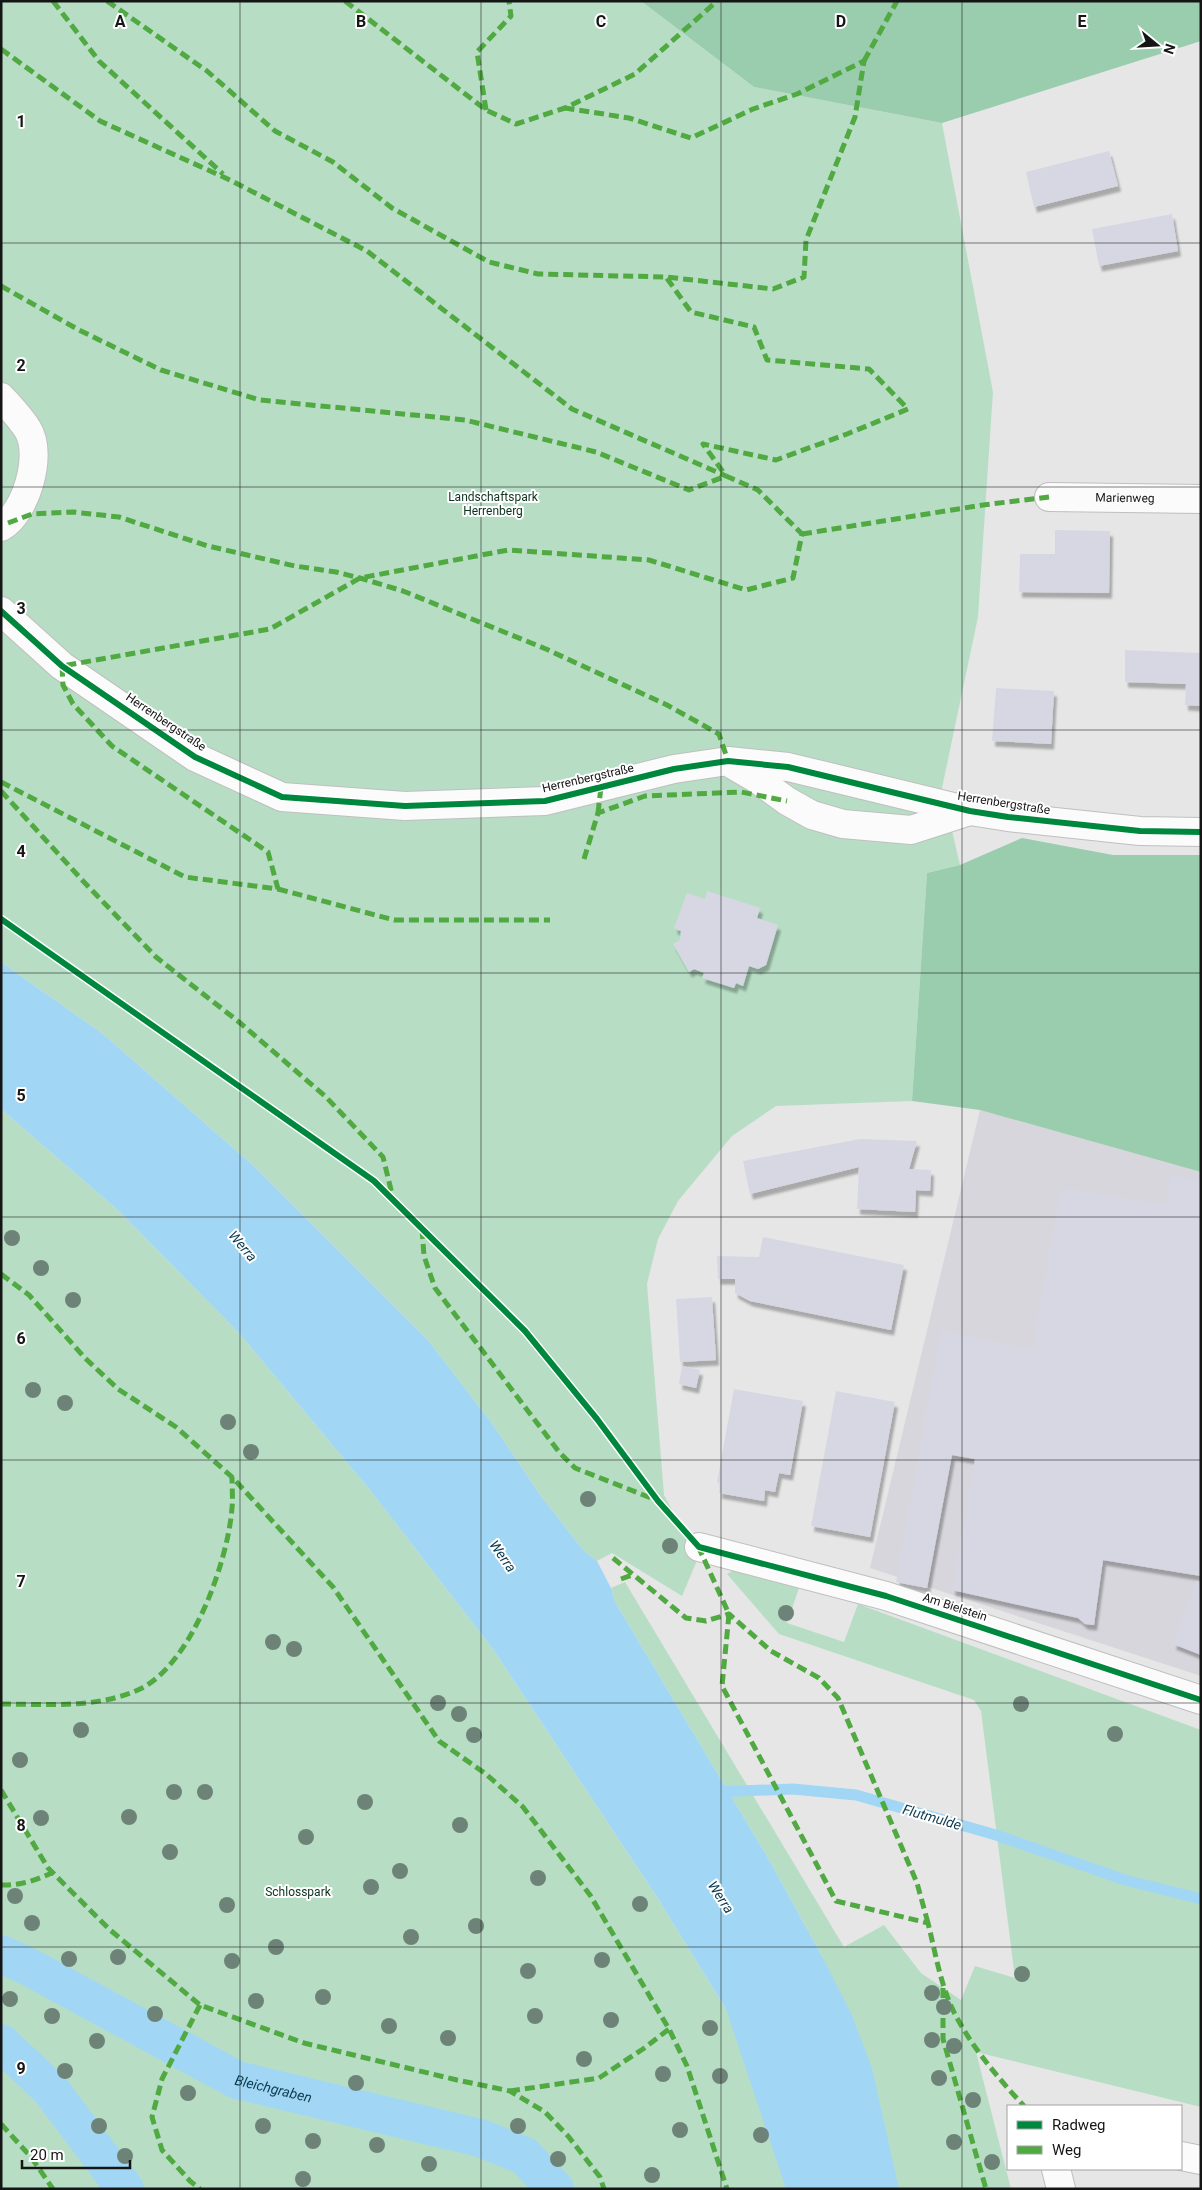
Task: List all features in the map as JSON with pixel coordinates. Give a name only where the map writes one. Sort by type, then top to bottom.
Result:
[{"type":"street","points":[[1,397],[29,431],[33,449],[33,466],[22,505],[8,523],[1,527]]},
{"type":"street","name":"Marienweg","points":[[1049,497],[1201,499]]},
{"type":"street","name":"Herrenbergstraße","points":[[1,611],[62,666],[195,757],[282,797],[405,806],[545,801],[674,769],[728,761],[788,767],[970,811],[1008,817],[1140,831],[1201,832]]},
{"type":"street","points":[[728,761],[757,778],[787,802],[803,811],[843,824],[911,830],[970,811]]},
{"type":"street","name":"Am Bielstein","points":[[699,1547],[886,1596],[1201,1700]]},
{"type":"street","points":[[1182,2156],[1201,2160]]},
{"type":"street","points":[[1056,2170],[1061,2189]]},
{"type":"shaded area","points":[[980,1110],[1201,1172],[1201,1676],[870,1568]]},
{"type":"green space","name":"Landschaftspark Herrenberg","points":[[1,1],[641,1],[754,87],[942,123],[993,392],[978,617],[942,788],[960,865],[927,873],[912,1101],[776,1106],[732,1136],[678,1201],[658,1239],[647,1284],[664,1495],[698,1558],[682,1596],[612,1553],[597,1561],[584,1551],[541,1496],[491,1422],[427,1339],[256,1168],[103,1034],[1,962]]},
{"type":"green space","points":[[641,1],[1201,1],[1201,41],[942,123],[754,87]]},
{"type":"green space","points":[[1022,838],[1113,855],[1201,855],[1201,1172],[980,1110],[912,1101],[927,873],[960,865]]},
{"type":"green space","name":"Schlosspark","points":[[1,1109],[119,1211],[239,1333],[370,1490],[493,1649],[657,1897],[726,2009],[823,1958],[768,1858],[615,1602],[611,1588],[625,1582],[844,1947],[884,1925],[921,1973],[961,2000],[975,1966],[1015,1978],[981,1711],[974,1700],[779,1634],[727,1574],[742,1565],[800,1585],[787,1623],[844,1642],[858,1604],[1201,1730],[1201,2107],[976,2052],[1011,2189],[1,2189]]},
{"type":"water","name":"Werra","points":[[1,962],[103,1034],[256,1168],[427,1339],[491,1422],[541,1496],[584,1551],[597,1561],[611,1588],[615,1602],[768,1858],[851,2013],[872,2068],[899,2189],[786,2189],[726,2009],[657,1897],[493,1649],[370,1490],[239,1333],[119,1211],[1,1109]]},
{"type":"building","points":[[1109,151],[1118,186],[1034,207],[1026,172]]},
{"type":"building","points":[[1172,214],[1178,251],[1099,266],[1092,229]]},
{"type":"building","points":[[1055,530],[1110,531],[1109,593],[1019,592],[1020,554],[1055,554]]},
{"type":"building","points":[[1125,650],[1201,653],[1201,706],[1185,705],[1186,684],[1125,682]]},
{"type":"building","points":[[996,688],[1054,691],[1051,744],[992,741]]},
{"type":"building","points":[[707,891],[760,908],[757,918],[778,925],[766,965],[758,969],[749,966],[743,986],[736,983],[734,988],[702,978],[704,973],[694,969],[689,972],[673,944],[680,940],[681,931],[674,928],[687,893],[705,899]]},
{"type":"building","points":[[860,1139],[917,1141],[909,1169],[931,1170],[930,1191],[916,1190],[915,1212],[857,1209],[859,1167],[750,1194],[743,1161]]},
{"type":"building","points":[[1171,1174],[1201,1181],[1201,1576],[1103,1560],[1094,1625],[1085,1624],[1078,1618],[952,1590],[975,1459],[952,1455],[927,1588],[896,1582],[941,1331],[1032,1349],[1061,1188],[1165,1205]]},
{"type":"building","points":[[763,1237],[904,1265],[891,1330],[750,1301],[735,1293],[735,1279],[718,1279],[717,1256],[759,1257]]},
{"type":"building","points":[[712,1297],[716,1360],[680,1362],[676,1299]]},
{"type":"building","points":[[682,1366],[700,1370],[696,1388],[679,1384]]},
{"type":"building","points":[[734,1389],[803,1401],[790,1475],[779,1473],[775,1492],[765,1490],[764,1501],[719,1493],[720,1483],[717,1482]]},
{"type":"building","points":[[836,1391],[895,1402],[870,1537],[811,1526]]},
{"type":"building","points":[[1196,1581],[1201,1583],[1201,1655],[1173,1644]]},
{"type":"waterway","name":"Flutmulde","points":[[714,1792],[793,1789],[856,1795],[996,1835],[1125,1880],[1201,1899]]},
{"type":"waterway","name":"Bleichgraben","points":[[1,1954],[29,1967],[237,2080],[480,2138],[525,2156],[555,2189]]},
{"type":"waterway","name":"Bleichgraben","points":[[1,2043],[50,2089],[125,2189]]},
{"type":"marked path","points":[[53,1],[99,61],[223,174]]},
{"type":"marked path","points":[[107,1],[207,71],[275,131],[333,162],[392,208],[489,262],[538,274],[666,277],[773,289],[804,277],[806,240],[855,117],[864,61],[797,94],[753,109],[691,138],[629,118],[565,108]]},
{"type":"marked path","points":[[345,1],[486,110],[516,124],[565,108],[635,74],[717,1]]},
{"type":"marked path","points":[[486,110],[477,52],[511,16],[509,1]]},
{"type":"marked path","points":[[864,61],[897,1]]},
{"type":"marked path","points":[[1,49],[100,121],[230,180],[367,251],[572,409],[726,476]]},
{"type":"marked path","points":[[1,782],[185,877],[278,889],[268,852],[112,746],[73,704],[63,685],[62,666],[270,629],[360,578],[508,550],[649,560],[746,590],[793,578],[802,534],[758,490],[726,476],[703,444],[776,460],[908,409],[869,369],[767,360],[754,327],[691,312],[666,277]]},
{"type":"marked path","points":[[1,286],[79,330],[161,370],[260,400],[465,420],[596,452],[689,490],[726,476]]},
{"type":"marked path","points":[[802,534],[983,505],[1049,497]]},
{"type":"marked path","points":[[8,523],[32,514],[73,512],[119,517],[208,546],[295,566],[336,572],[403,591],[546,649],[667,705],[719,734],[728,761]]},
{"type":"marked path","points":[[598,813],[601,787]]},
{"type":"marked path","points":[[1,791],[156,957],[239,1022],[325,1096],[383,1157],[393,1198]]},
{"type":"marked path","points":[[584,859],[598,813],[645,796],[741,792],[787,801]]},
{"type":"marked path","points":[[278,889],[394,920],[550,920]]},
{"type":"marked path","points":[[422,1229],[424,1256],[435,1288],[559,1452],[575,1468],[656,1500]]},
{"type":"marked path","points":[[1,1274],[29,1295],[85,1358],[118,1389],[176,1427],[232,1477],[333,1587],[439,1741],[486,1774],[523,1807],[590,1895],[669,2029],[687,2066],[727,2189]]},
{"type":"marked path","points":[[1,1704],[54,1705],[107,1700],[140,1689],[159,1676],[176,1658],[191,1635],[215,1582],[229,1530],[232,1504],[232,1477]]},
{"type":"marked path","points":[[698,1546],[729,1614],[722,1686],[836,1901],[928,1923],[936,1959],[951,2007],[988,2064],[1023,2105]]},
{"type":"marked path","points":[[613,1558],[686,1618],[706,1621],[729,1614],[771,1651],[819,1678],[838,1698],[917,1883],[928,1923]]},
{"type":"marked path","points":[[621,1579],[632,1575]]},
{"type":"marked path","points":[[1,1790],[48,1868],[109,1929],[200,2005],[304,2043],[510,2091],[545,2112],[568,2136],[600,2177],[604,2189]]},
{"type":"marked path","points":[[1,1885],[27,1882],[52,1873]]},
{"type":"marked path","points":[[943,1988],[943,2039],[986,2189]]},
{"type":"marked path","points":[[200,2005],[162,2079],[152,2117],[162,2150],[190,2181],[200,2189]]},
{"type":"marked path","points":[[510,2091],[599,2078],[669,2029]]},
{"type":"marked path","points":[[1,2124],[31,2157],[53,2189]]},
{"type":"cycle path","points":[[1,611],[62,666],[195,757],[282,797],[405,806],[545,801],[674,769],[728,761],[788,767],[970,811],[1008,817],[1140,831],[1201,832]]},
{"type":"cycle path","points":[[1,919],[374,1181],[525,1331],[597,1419],[658,1501],[699,1547],[886,1596],[1201,1700]]}]
